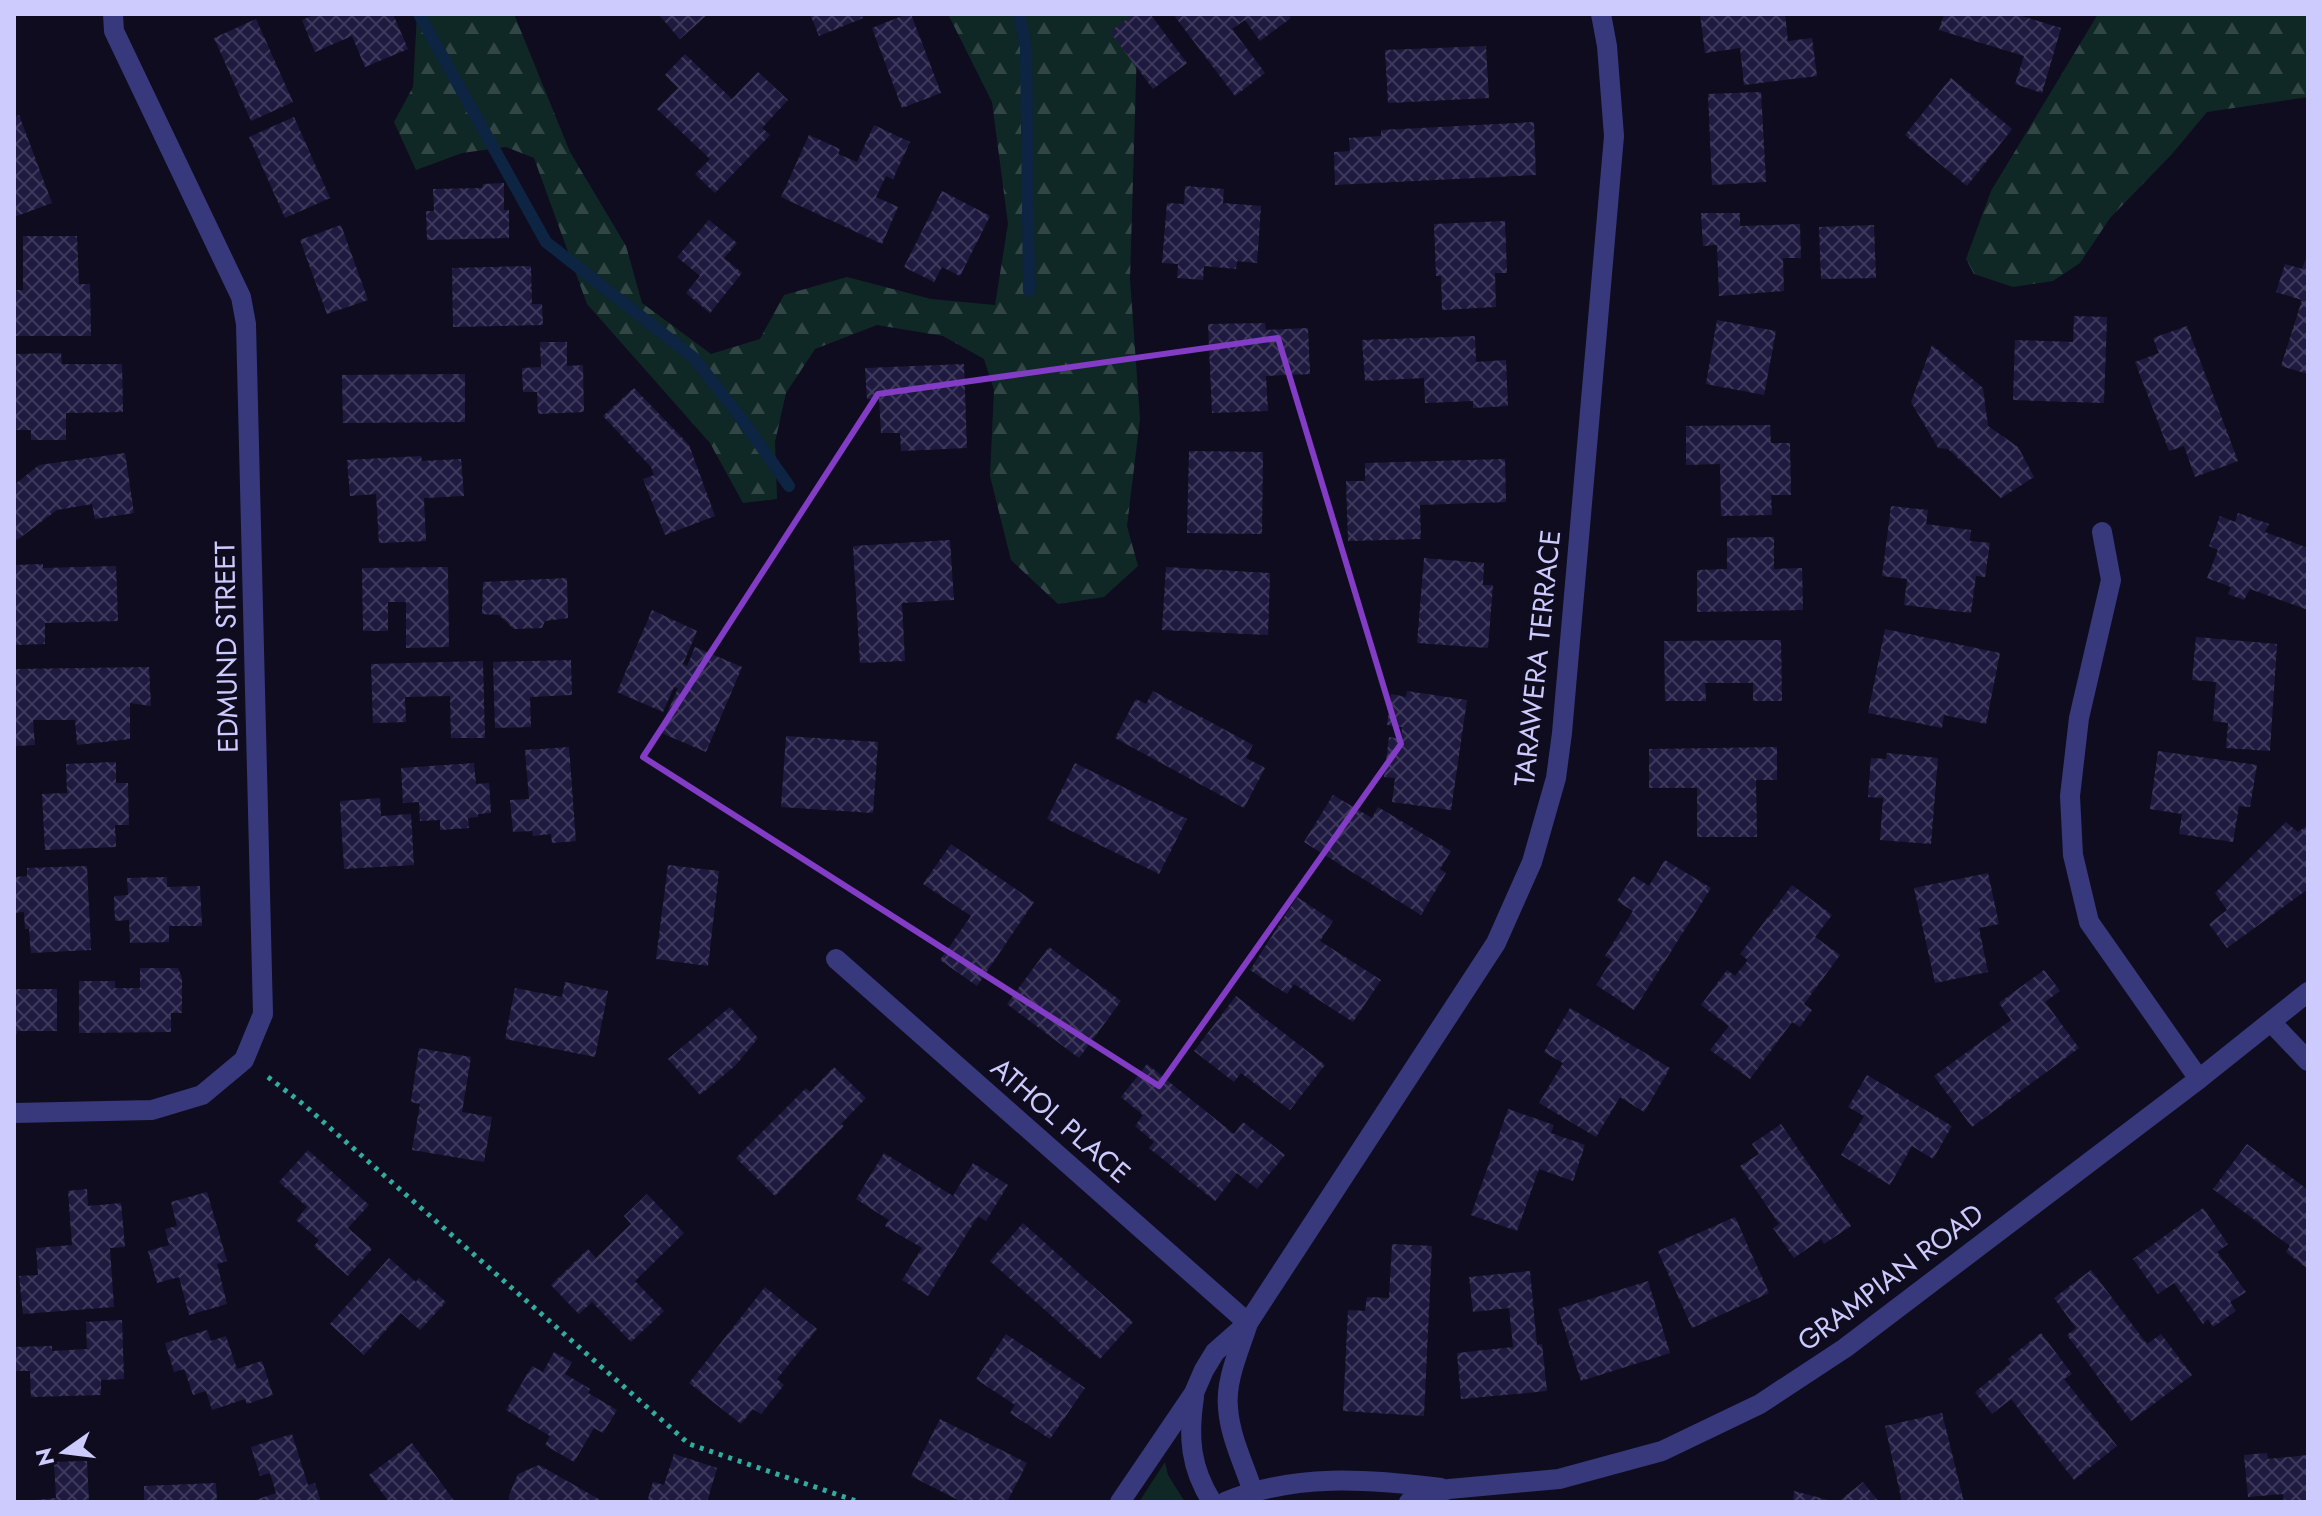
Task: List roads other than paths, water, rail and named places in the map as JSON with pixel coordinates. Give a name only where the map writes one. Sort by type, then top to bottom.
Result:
[{"type":"street","name":"EDMUND STREET","points":[[14,1113],[152,1110],[202,1095],[244,1060],[263,1014],[246,324],[241,297],[114,31],[113,14]]},
{"type":"street","name":"TARAWERA TERRACE","points":[[1120,1502],[1194,1393],[1215,1352],[1248,1323],[1496,943],[1532,862],[1556,778],[1562,733],[1614,136],[1607,46],[1601,14]]},
{"type":"street","points":[[2102,532],[2111,580],[2079,718],[2070,796],[2073,855],[2089,922],[2199,1079]]},
{"type":"street","name":"ATHOL PLACE","points":[[836,959],[1248,1323]]},
{"type":"street","name":"GRAMPIAN ROAD","points":[[1225,1502],[1253,1497],[1286,1484],[1320,1480],[1379,1481],[1449,1489],[1559,1479],[1662,1451],[1760,1404],[1845,1348],[2199,1079],[2308,992]]},
{"type":"street","points":[[2271,1022],[2308,1061]]},
{"type":"street","name":"TARAWERA TERRACE","points":[[1248,1323],[1230,1383],[1227,1406],[1253,1497]]},
{"type":"street","name":"TARAWERA TERRACE","points":[[1194,1393],[1189,1446],[1200,1484],[1212,1502]]},
{"type":"street","name":"GRAMPIAN ROAD","points":[[1409,1502],[1449,1489]]},
{"type":"waterway","points":[[419,14],[546,242],[694,358],[789,486]]},
{"type":"waterway","points":[[1019,14],[1026,47],[1029,291]]}]
